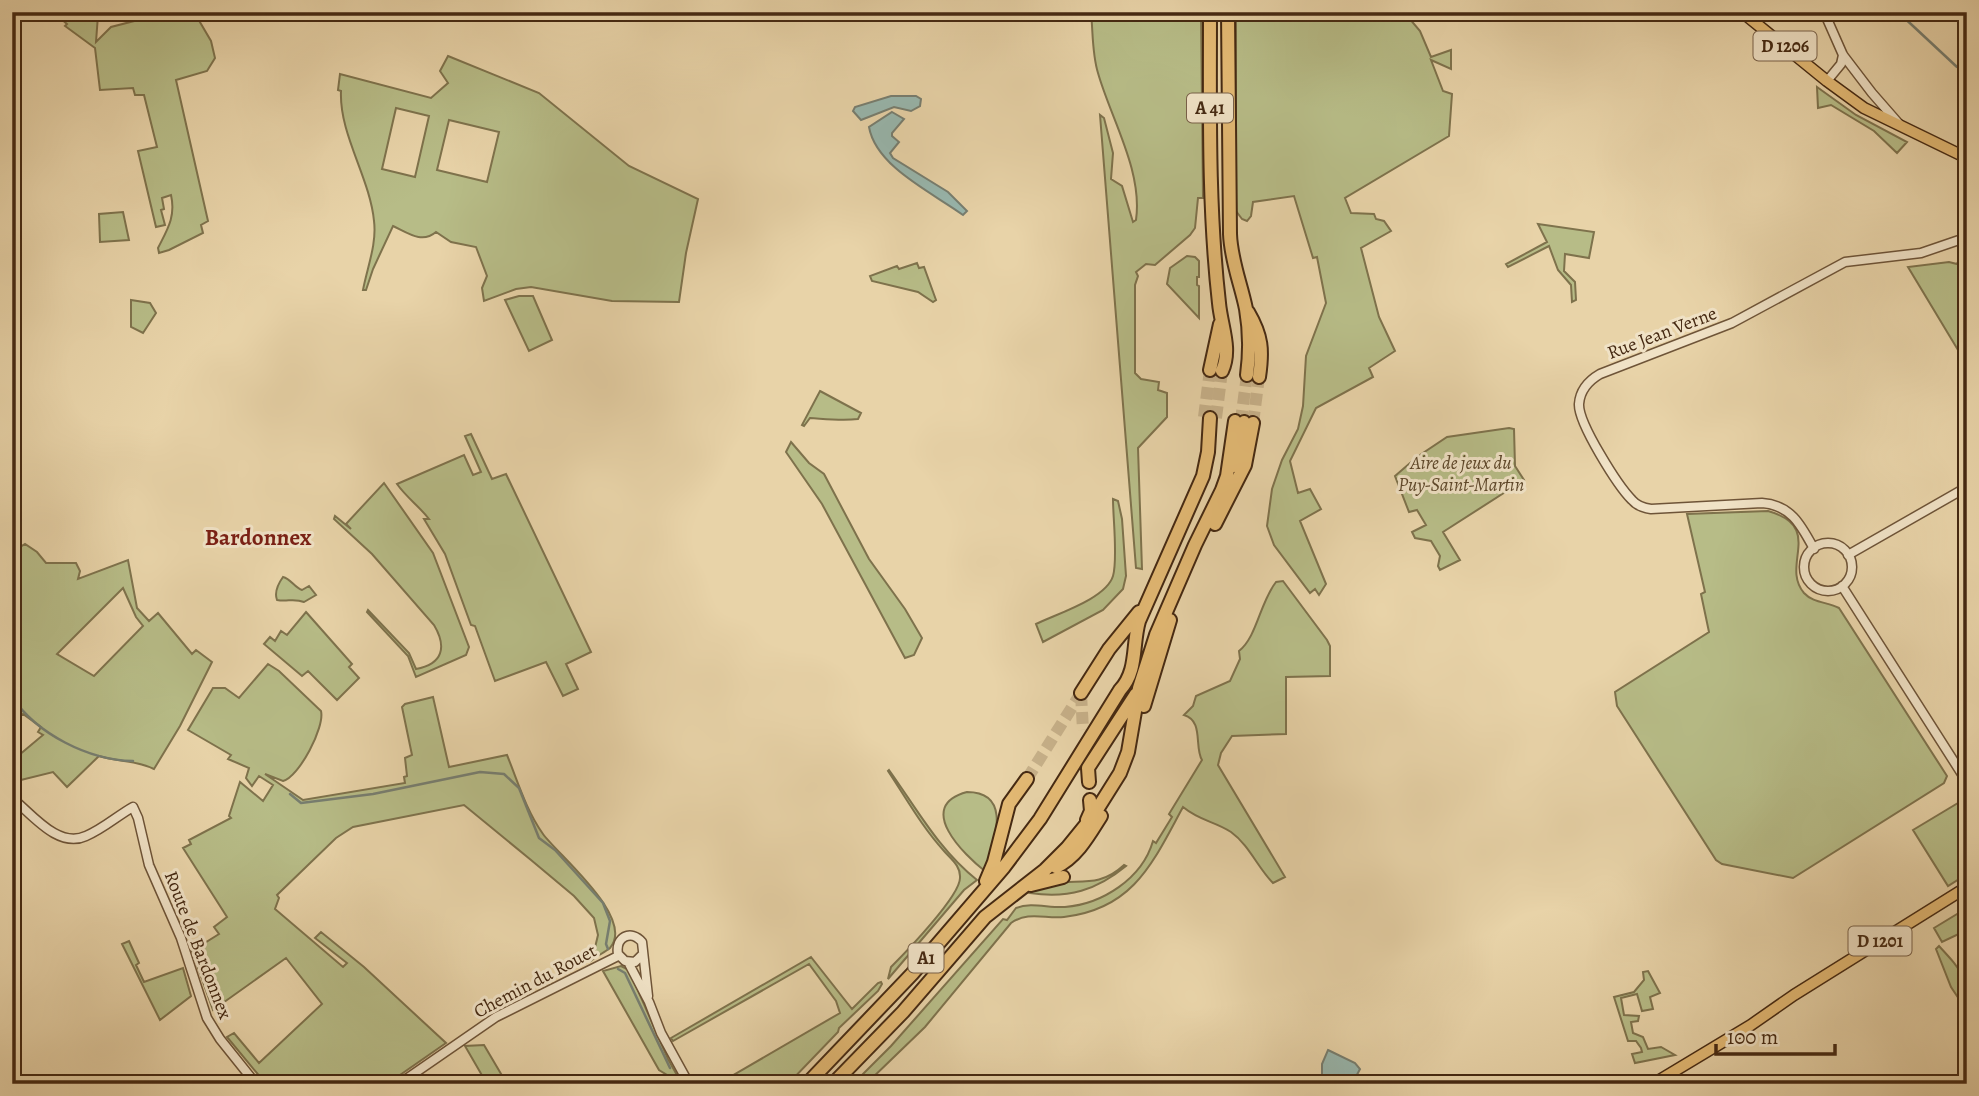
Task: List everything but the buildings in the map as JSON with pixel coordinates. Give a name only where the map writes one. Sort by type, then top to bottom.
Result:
[{"type":"highway","name":"A 41","points":[[1210,12],[1212,241],[1221,320],[1227,347],[1217,371],[1221,320]]},
{"type":"highway","name":"A 41","points":[[1228,12],[1231,254],[1246,309],[1249,375],[1261,347],[1259,330],[1246,309]]},
{"type":"highway","points":[[979,895],[1024,842],[1130,677],[1135,634],[1144,607],[1199,486],[1208,452],[1203,427],[1210,418]]},
{"type":"highway","points":[[1024,887],[1045,870],[1093,816],[1124,763],[1131,739],[1139,688],[1166,608],[1239,453],[1244,422],[1242,471],[1207,538],[1170,622],[1146,696],[1136,749],[1129,769],[1085,841],[1069,859],[1045,870]]},
{"type":"highway","points":[[1081,693],[1109,649],[1144,607]]},
{"type":"highway","points":[[1089,782],[1088,768],[1139,688]]},
{"type":"highway","points":[[1083,730],[1084,749]]},
{"type":"highway","points":[[979,895],[994,862],[1009,804],[1027,779]]},
{"type":"highway","points":[[1084,827],[1091,811],[1090,800]]},
{"type":"highway","points":[[1024,887],[1063,877]]},
{"type":"highway","name":"A1","points":[[833,1084],[903,1012],[985,917],[1024,887]]},
{"type":"highway","name":"A1","points":[[807,1084],[894,994],[979,895]]},
{"type":"main road","name":"D 1206","points":[[1742,12],[1864,108],[1967,158]]},
{"type":"main road","name":"D 1201","points":[[1653,1084],[1751,1025],[1794,995],[1967,887]]},
{"type":"street","points":[[1824,12],[1843,55],[1903,129]]},
{"type":"street","points":[[1827,81],[1841,64],[1843,55]]},
{"type":"street","points":[[1965,240],[1967,229]]},
{"type":"street","name":"Rue Jean Verne","points":[[1814,549],[1797,520],[1777,506],[1762,503],[1651,509],[1639,506],[1627,494],[1586,430],[1579,405],[1584,387],[1600,374],[1732,323],[1849,260],[1920,253],[1965,240]]},
{"type":"street","points":[[1848,555],[1967,487]]},
{"type":"street","points":[[1831,544],[1841,547],[1848,555],[1851,572],[1842,586],[1825,590],[1815,586],[1807,578],[1805,561],[1814,549],[1831,544]]},
{"type":"street","points":[[1842,586],[1967,782]]},
{"type":"street","name":"Route de Bardonnex","points":[[12,798],[53,832],[72,839],[87,836],[133,807],[149,865],[181,939],[207,1018],[256,1084]]},
{"type":"street","points":[[649,1002],[644,948],[641,940],[630,935],[619,941],[618,956],[628,962],[689,1084]]},
{"type":"street","points":[[628,962],[638,961],[643,954]]},
{"type":"street","name":"Chemin du Rouet","points":[[399,1084],[496,1017],[618,956]]},
{"type":"green space","points":[[53,12],[107,12],[98,15],[96,42],[111,27],[138,20],[144,12],[194,12],[211,41],[215,58],[207,71],[176,80],[208,221],[201,225],[203,233],[159,253],[158,248],[171,217],[172,203],[171,195],[162,198],[164,209],[161,210],[165,225],[156,227],[138,151],[157,147],[144,95],[135,95],[133,88],[100,90],[95,48],[65,26],[67,24]]},
{"type":"green space","points":[[1091,12],[1201,12],[1203,198],[1198,198],[1195,228],[1190,235],[1155,265],[1146,264],[1136,272],[1135,373],[1141,379],[1159,382],[1158,390],[1167,393],[1167,417],[1138,448],[1142,569],[1136,568],[1100,115],[1104,118],[1113,153],[1111,179],[1122,186],[1133,222],[1136,220],[1137,202],[1130,164],[1096,66]]},
{"type":"green space","points":[[1236,12],[1404,12],[1420,31],[1431,57],[1451,50],[1451,69],[1431,60],[1443,91],[1452,94],[1449,136],[1345,198],[1351,213],[1374,214],[1376,219],[1384,221],[1391,231],[1361,248],[1379,317],[1395,351],[1369,368],[1373,377],[1316,408],[1290,461],[1298,493],[1310,489],[1321,509],[1300,521],[1326,584],[1319,595],[1315,589],[1310,593],[1274,545],[1267,526],[1272,489],[1282,460],[1298,429],[1303,406],[1306,356],[1326,303],[1317,257],[1313,258],[1294,196],[1253,202],[1251,216],[1247,221],[1236,211]]},
{"type":"green space","points":[[448,56],[539,93],[629,166],[698,199],[679,302],[612,301],[531,287],[516,289],[484,301],[482,288],[487,276],[476,247],[451,242],[436,232],[420,237],[393,226],[366,290],[363,290],[375,230],[367,189],[345,123],[341,91],[338,90],[340,74],[431,98],[448,83],[440,71]],"holes":[[[396,108],[429,116],[415,177],[382,169]],[[449,120],[499,132],[487,182],[437,170]]]},
{"type":"green space","points":[[1817,87],[1856,115],[1907,142],[1897,153],[1874,131],[1831,105],[1818,108]]},
{"type":"green space","points":[[123,212],[129,240],[100,242],[99,214]]},
{"type":"green space","points":[[1538,224],[1594,232],[1589,258],[1565,254],[1564,271],[1575,282],[1576,300],[1572,302],[1571,285],[1558,270],[1549,246],[1508,267],[1506,264],[1547,242]]},
{"type":"green space","points":[[1187,256],[1195,257],[1199,261],[1199,318],[1167,284],[1170,268]]},
{"type":"green space","points":[[1967,259],[1967,365],[1908,267],[1949,262],[1957,264],[1959,260]]},
{"type":"green space","points":[[917,263],[919,268],[924,267],[936,300],[933,302],[918,292],[872,281],[870,276],[897,266],[899,269]]},
{"type":"green space","points":[[533,296],[552,340],[529,351],[505,300]]},
{"type":"green space","points":[[131,300],[150,303],[156,313],[143,333],[131,327]]},
{"type":"green space","points":[[820,391],[861,413],[858,419],[810,418],[802,425]]},
{"type":"green space","name":"Aire de jeux du Puy-Saint-Martin","points":[[1514,429],[1515,466],[1524,480],[1443,532],[1460,560],[1440,570],[1440,556],[1431,541],[1415,538],[1412,532],[1426,525],[1417,510],[1409,512],[1395,476],[1447,437]]},
{"type":"green space","points":[[471,434],[492,479],[506,474],[591,652],[566,664],[578,689],[563,696],[546,662],[495,681],[445,554],[424,519],[429,519],[397,484],[464,455],[473,475],[481,472],[465,436]]},
{"type":"green space","points":[[791,442],[809,463],[824,474],[869,559],[922,638],[914,655],[905,658],[822,504],[786,452]]},
{"type":"green space","points":[[384,483],[433,553],[469,647],[466,655],[416,677],[408,656],[367,612],[368,610],[409,653],[416,669],[432,663],[440,653],[440,640],[434,625],[372,554],[334,519],[335,516],[351,529],[346,524]]},
{"type":"green space","points":[[1113,499],[1118,501],[1122,519],[1126,576],[1123,589],[1103,610],[1043,642],[1036,624],[1091,599],[1109,584],[1113,576]]},
{"type":"green space","points":[[1768,511],[1785,518],[1794,527],[1798,537],[1796,571],[1804,593],[1812,599],[1839,608],[1947,776],[1944,783],[1793,878],[1722,864],[1716,860],[1617,706],[1615,692],[1709,632],[1701,594],[1705,592],[1687,514]]},
{"type":"green space","points":[[15,533],[20,547],[25,544],[37,552],[46,563],[76,563],[80,571],[78,579],[128,560],[137,608],[149,621],[158,613],[192,654],[196,650],[212,662],[180,726],[154,769],[99,756],[67,787],[53,772],[21,780],[12,778],[12,761],[43,735],[38,732],[41,727],[23,714],[12,723],[12,534]],"holes":[[[123,588],[143,626],[94,676],[57,654]]]},
{"type":"green space","points":[[283,577],[302,590],[309,586],[316,595],[304,602],[277,600],[277,588]]},
{"type":"green space","points":[[1283,581],[1330,646],[1330,676],[1286,677],[1286,734],[1232,736],[1221,753],[1218,765],[1285,877],[1273,883],[1237,837],[1183,807],[1151,864],[1125,893],[1088,912],[1064,917],[1030,916],[1011,923],[925,1027],[866,1084],[853,1084],[1016,908],[1034,905],[1065,907],[1093,901],[1119,887],[1140,867],[1153,841],[1156,843],[1172,817],[1169,814],[1202,760],[1194,723],[1184,715],[1193,706],[1196,696],[1230,681],[1240,659],[1239,651],[1250,637],[1266,599],[1276,582]]},
{"type":"green space","points":[[306,612],[352,664],[349,667],[359,678],[337,700],[308,671],[302,676],[264,644],[270,637],[275,641],[281,631],[287,635]]},
{"type":"green space","points":[[268,664],[321,711],[321,718],[310,750],[289,778],[283,781],[265,774],[303,800],[405,783],[405,758],[412,755],[402,707],[433,697],[449,767],[507,755],[537,825],[592,888],[613,920],[615,935],[610,948],[592,960],[598,935],[594,918],[574,896],[464,805],[353,827],[336,838],[277,895],[279,898],[275,909],[343,967],[347,963],[315,938],[321,932],[364,967],[446,1043],[387,1084],[266,1084],[227,1037],[234,1033],[259,1063],[322,1004],[286,958],[213,1010],[192,951],[219,934],[214,927],[227,917],[183,848],[191,844],[189,840],[231,818],[229,816],[240,782],[263,801],[273,785],[259,776],[252,786],[246,778],[249,768],[228,759],[231,755],[188,730],[213,688],[225,688],[239,698]]},
{"type":"green space","points":[[889,770],[951,856],[977,880],[964,890],[888,979],[891,967],[942,910],[958,886],[960,878],[957,866],[921,822]]},
{"type":"green space","points":[[967,792],[982,794],[991,801],[996,810],[995,835],[986,872],[956,843],[944,819],[945,808],[952,799]]},
{"type":"green space","points":[[1958,803],[1967,809],[1967,874],[1948,886],[1913,830]]},
{"type":"green space","points":[[1126,866],[1104,881],[1081,891],[1057,895],[1030,893],[1055,883],[1100,879]]},
{"type":"green space","points":[[1967,908],[1967,930],[1942,942],[1934,928]]},
{"type":"green space","points":[[129,941],[144,982],[183,968],[191,996],[160,1020],[122,944]]},
{"type":"green space","points":[[1939,946],[1962,975],[1967,1011],[1951,987],[1936,949]]},
{"type":"green space","points":[[811,957],[852,1009],[878,983],[882,984],[788,1084],[718,1084],[840,1013],[836,1001],[809,964],[673,1041],[671,1038]]},
{"type":"green space","points":[[621,966],[629,970],[668,1059],[682,1084],[659,1070],[603,971]]},
{"type":"green space","points":[[1648,971],[1660,993],[1650,997],[1653,1009],[1642,1011],[1637,994],[1621,998],[1624,1015],[1639,1016],[1638,1021],[1631,1022],[1633,1033],[1643,1037],[1648,1049],[1661,1047],[1675,1055],[1635,1063],[1632,1054],[1642,1052],[1641,1048],[1636,1041],[1628,1041],[1614,997],[1634,992],[1644,980],[1643,972]]},
{"type":"green space","points":[[484,1045],[507,1084],[487,1084],[465,1046]]},
{"type":"water","points":[[891,96],[916,96],[921,99],[920,106],[911,111],[894,107],[861,120],[853,111],[855,107]]},
{"type":"water","points":[[892,112],[904,119],[892,133],[899,142],[890,153],[893,158],[948,192],[967,211],[963,215],[907,178],[882,155],[869,127]]},
{"type":"water","points":[[1328,1050],[1355,1063],[1360,1069],[1352,1084],[1322,1084],[1322,1064]]},
{"type":"waterway","points":[[1898,12],[1957,67],[1967,72]]},
{"type":"waterway","points":[[12,697],[35,722],[65,742],[99,756],[133,761]]},
{"type":"waterway","points":[[290,794],[301,803],[373,794],[480,772],[504,774],[519,788],[539,838],[555,850],[603,903],[610,921],[606,944],[608,949]]},
{"type":"waterway","points":[[618,969],[625,973],[670,1068]]},
{"type":"tunnel","points":[[1204,417],[1210,370]]},
{"type":"tunnel","points":[[1216,418],[1222,371]]},
{"type":"tunnel","points":[[1244,422],[1242,412],[1247,375]]},
{"type":"tunnel","points":[[1253,423],[1259,377]]},
{"type":"tunnel","points":[[1027,779],[1081,693]]},
{"type":"tunnel","points":[[1081,694],[1083,730]]},
{"type":"railway","points":[[1963,12],[1967,14]]},
{"type":"district","name":"Bardonnex","points":[[258,537]]}]
